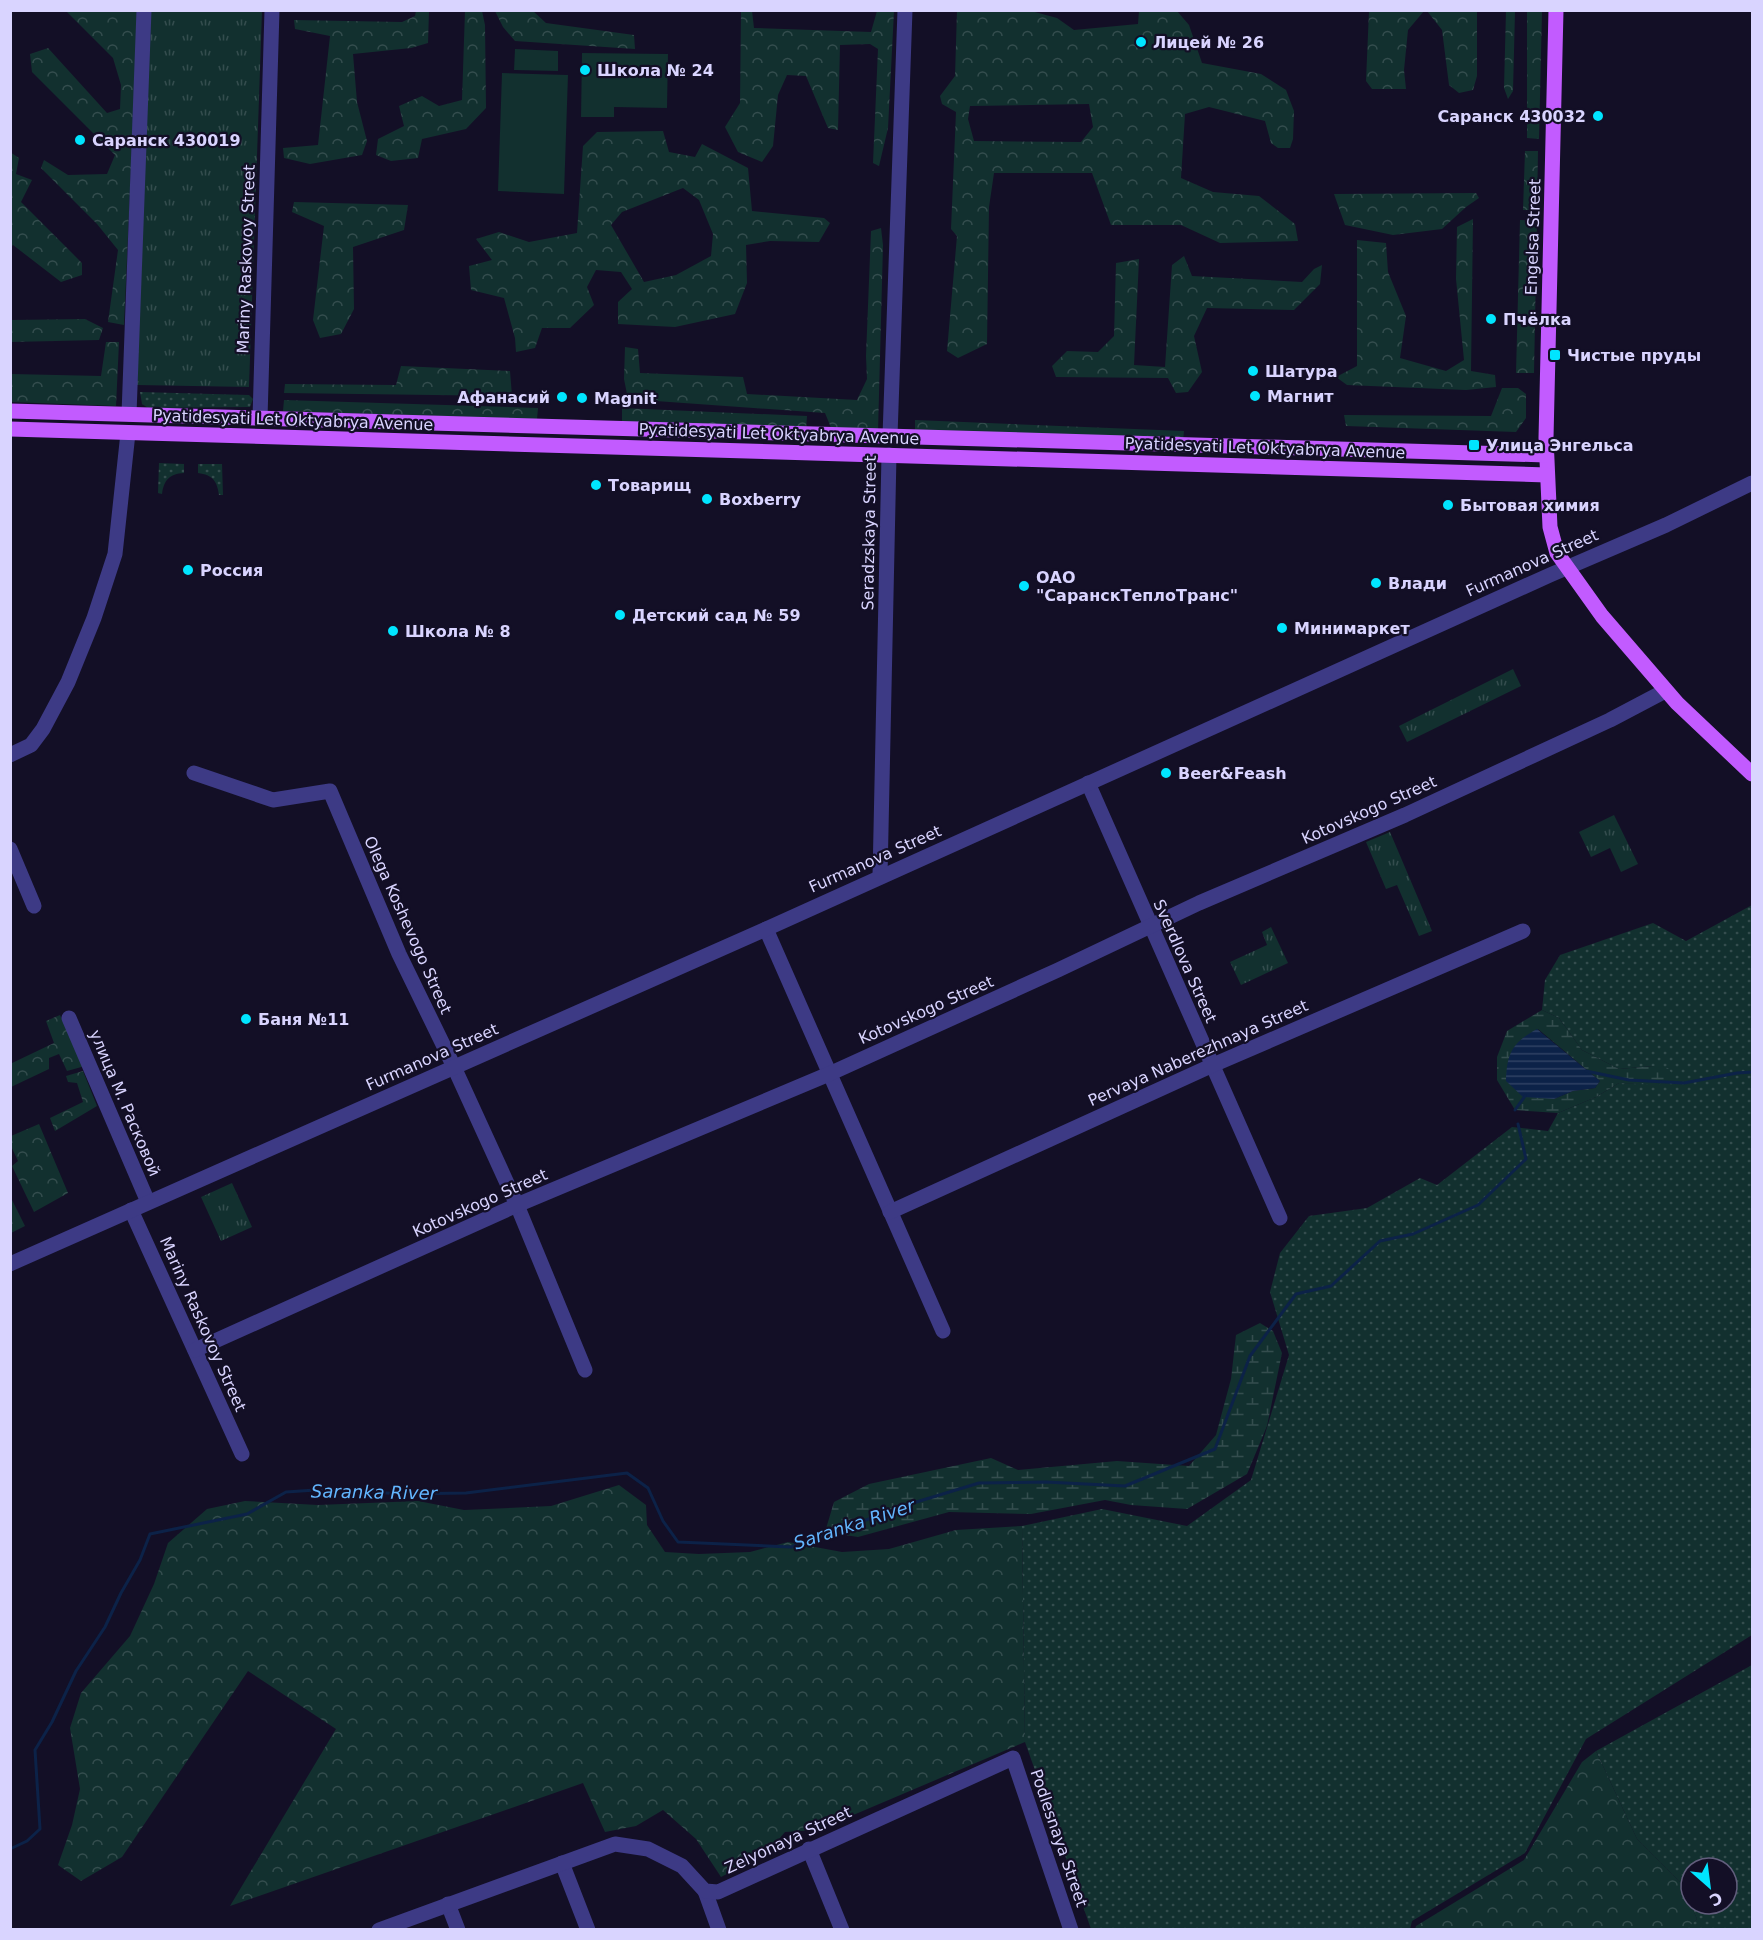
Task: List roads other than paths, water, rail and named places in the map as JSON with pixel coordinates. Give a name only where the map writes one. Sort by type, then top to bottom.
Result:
[{"type":"main road","name":"Engelsa Street","points":[[1556,10],[1546,455],[1550,527],[1557,553],[1602,616],[1665,691],[1752,774]]},
{"type":"main road","name":"Pyatidesyati Let Oktyabrya Avenue","points":[[10,411],[1546,455]]},
{"type":"main road","points":[[128,433],[129,414]]},
{"type":"main road","name":"Mariny Raskovoy Street","points":[[256,437],[260,418]]},
{"type":"main road","name":"Pyatidesyati Let Oktyabrya Avenue","points":[[10,429],[1547,475]]},
{"type":"main road","name":"Seradzskaya Street","points":[[889,455],[890,436]]},
{"type":"street","points":[[129,414],[144,10]]},
{"type":"street","name":"Mariny Raskovoy Street","points":[[260,418],[272,10]]},
{"type":"street","name":"Seradzskaya Street","points":[[890,436],[905,10]]},
{"type":"street","points":[[10,755],[30,745],[43,729],[68,682],[94,618],[115,554],[128,433]]},
{"type":"street","name":"Seradzskaya Street","points":[[880,877],[889,455]]},
{"type":"street","name":"Furmanova Street","points":[[10,1264],[766,929],[1666,525],[1752,483]]},
{"type":"street","name":"Kotovskogo Street","points":[[195,1350],[517,1205],[830,1074],[1199,903],[1467,787],[1619,716],[1665,691]]},
{"type":"street","name":"Olega Koshevogo Street","points":[[194,773],[273,801],[330,791],[399,954],[517,1205],[585,1370]]},
{"type":"street","name":"Sverdlova Street","points":[[1088,783],[1280,1218]]},
{"type":"street","points":[[10,849],[34,906]]},
{"type":"street","points":[[766,929],[943,1331]]},
{"type":"street","name":"Pervaya Naberezhnaya Street","points":[[890,1212],[1213,1065],[1523,932]]},
{"type":"street","name":"улица М. Расковой","points":[[69,1018],[148,1202]]},
{"type":"street","name":"Mariny Raskovoy Street","points":[[131,1210],[242,1454]]},
{"type":"street","name":"Zelyonaya Street","points":[[705,1891],[718,1892],[1013,1758]]},
{"type":"street","name":"Podlesnaya Street","points":[[1013,1758],[1071,1929]]},
{"type":"street","points":[[379,1929],[615,1844],[648,1849],[682,1866],[705,1891],[719,1929]]},
{"type":"street","points":[[809,1849],[842,1929]]},
{"type":"street","points":[[562,1863],[588,1929]]},
{"type":"street","points":[[448,1904],[458,1929]]},
{"type":"water","points":[[1537,1029],[1600,1081],[1595,1088],[1573,1091],[1554,1099],[1523,1097],[1506,1081],[1512,1050],[1516,1044]]},
{"type":"waterway","name":"Saranka River","points":[[1586,1071],[1629,1080],[1684,1083],[1752,1072]]},
{"type":"waterway","name":"Saranka River","points":[[1515,1110],[1525,1096]]},
{"type":"waterway","name":"Saranka River","points":[[10,1849],[27,1841],[40,1829],[35,1750],[52,1722],[76,1671],[105,1627],[140,1560],[150,1534],[247,1514],[286,1492],[330,1489],[401,1494],[466,1493],[627,1473],[648,1488],[663,1521],[678,1542],[791,1547],[913,1503],[979,1483],[1046,1482],[1125,1486],[1215,1449],[1250,1356],[1296,1294],[1331,1286],[1380,1241],[1413,1234],[1478,1205],[1526,1159],[1518,1124]]},
{"type":"place","name":"Лицей № 26","points":[[1141,42]]},
{"type":"place","name":"Школа № 24","points":[[585,70]]},
{"type":"place","name":"Саранск 430032","points":[[1598,116]]},
{"type":"place","name":"Саранск 430019","points":[[80,140]]},
{"type":"place","name":"Пчёлка","points":[[1491,319]]},
{"type":"place","name":"Чистые пруды","points":[[1555,355]]},
{"type":"place","name":"Шатура","points":[[1253,371]]},
{"type":"place","name":"Магнит","points":[[1255,396]]},
{"type":"place","name":"Афанасий","points":[[562,397]]},
{"type":"place","name":"Magnit","points":[[582,398]]},
{"type":"place","name":"Улица Энгельса","points":[[1474,445]]},
{"type":"place","name":"Товарищ","points":[[596,485]]},
{"type":"place","name":"Boxberry","points":[[707,499]]},
{"type":"place","name":"Бытовая химия","points":[[1448,505]]},
{"type":"place","name":"Россия","points":[[188,570]]},
{"type":"place","name":"Влади","points":[[1376,583]]},
{"type":"place","name":"ОАО \"СаранскТеплоТранс\"","points":[[1024,586]]},
{"type":"place","name":"Детский сад № 59","points":[[620,615]]},
{"type":"place","name":"Минимаркет","points":[[1282,628]]},
{"type":"place","name":"Школа № 8","points":[[393,631]]},
{"type":"place","name":"Beer&Feash","points":[[1166,773]]},
{"type":"place","name":"Баня №11","points":[[246,1019]]}]
